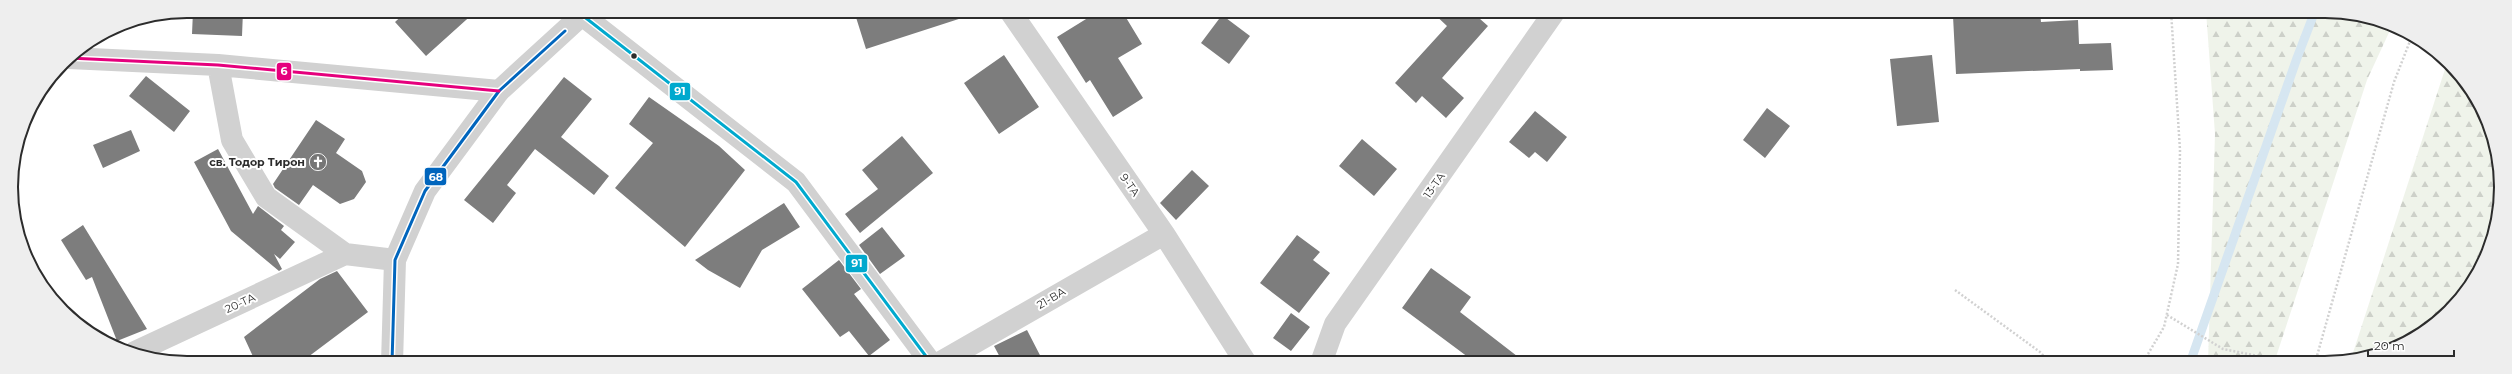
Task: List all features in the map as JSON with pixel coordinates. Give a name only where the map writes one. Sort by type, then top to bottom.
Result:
[{"type":"street","points":[[392,356],[395,260],[425,191],[499,91],[579,18]]},
{"type":"street","points":[[591,18],[796,182],[926,356]]},
{"type":"street","name":"9-ТА","points":[[1015,18],[1164,234],[1242,356]]},
{"type":"street","name":"13-ТА","points":[[1324,356],[1335,324],[1551,18]]},
{"type":"street","points":[[78,58],[218,65],[499,91]]},
{"type":"street","points":[[218,65],[232,140],[266,197],[345,254],[395,260]]},
{"type":"street","name":"21-ВА","points":[[951,356],[1164,234]]},
{"type":"street","name":"20-ТА","points":[[141,349],[345,254]]},
{"type":"path","points":[[2148,354],[2164,327],[2178,264],[2180,166],[2171,18]]},
{"type":"path","points":[[2317,356],[2394,82],[2410,41]]},
{"type":"path","points":[[1954,290],[2044,356]]},
{"type":"path","points":[[2167,315],[2223,349],[2258,356]]},
{"type":"green space","points":[[2207,18],[2336,18],[2358,21],[2390,31],[2367,80],[2276,356],[2208,356],[2215,134]]},
{"type":"green space","points":[[2445,68],[2466,93],[2477,112],[2491,154],[2494,176],[2494,198],[2491,220],[2485,241],[2477,262],[2466,281],[2445,307],[2419,328],[2400,339],[2379,347],[2353,354]]},
{"type":"building","points":[[193,18],[243,18],[242,36],[192,34]]},
{"type":"building","points":[[399,18],[468,18],[426,56],[395,22]]},
{"type":"building","points":[[856,18],[962,18],[866,49]]},
{"type":"building","points":[[1088,18],[1126,18],[1142,44],[1118,58],[1143,98],[1113,117],[1090,80],[1086,83],[1057,37]]},
{"type":"building","points":[[1220,18],[1226,18],[1250,36],[1229,64],[1201,43]]},
{"type":"building","points":[[1438,18],[1479,18],[1488,26],[1442,78],[1464,98],[1446,118],[1422,96],[1416,103],[1395,83],[1447,26]]},
{"type":"building","points":[[1953,18],[2041,18],[2041,22],[2078,20],[2079,44],[2111,43],[2113,70],[2080,71],[2080,69],[1956,74]]},
{"type":"building","points":[[1004,55],[1039,107],[999,134],[964,83]]},
{"type":"building","points":[[1932,55],[1939,122],[1897,126],[1890,59]]},
{"type":"building","points":[[146,76],[190,111],[174,132],[129,96]]},
{"type":"building","points":[[564,77],[592,99],[561,137],[609,176],[594,195],[535,149],[507,185],[516,193],[493,223],[464,200]]},
{"type":"building","points":[[649,97],[719,146],[745,170],[685,247],[615,188],[653,143],[629,124]]},
{"type":"building","points":[[1767,108],[1790,126],[1765,158],[1743,140]]},
{"type":"building","points":[[1535,111],[1567,137],[1547,162],[1535,152],[1529,158],[1509,142]]},
{"type":"building","name":"св. Тодор Тирон","points":[[316,120],[345,139],[336,153],[362,171],[366,182],[354,199],[340,204],[313,185],[299,205],[275,188],[273,184]]},
{"type":"building","points":[[131,130],[140,151],[103,168],[93,145]]},
{"type":"building","points":[[902,136],[933,173],[860,233],[845,214],[878,189],[862,170]]},
{"type":"building","points":[[1362,139],[1397,169],[1374,196],[1339,166]]},
{"type":"building","points":[[218,149],[253,214],[258,206],[284,226],[281,230],[295,242],[280,259],[274,254],[282,269],[279,271],[231,231],[194,162]]},
{"type":"building","points":[[1192,170],[1209,186],[1176,220],[1160,203]]},
{"type":"building","points":[[784,203],[800,227],[762,250],[740,288],[708,270],[695,260]]},
{"type":"building","points":[[83,225],[147,329],[117,341],[92,277],[86,280],[61,240]]},
{"type":"building","points":[[882,227],[905,256],[880,274],[859,245]]},
{"type":"building","points":[[1297,235],[1320,252],[1313,260],[1330,273],[1299,313],[1260,283]]},
{"type":"building","points":[[839,260],[861,289],[854,294],[890,340],[869,356],[849,331],[840,337],[802,289]]},
{"type":"building","points":[[1431,268],[1471,297],[1460,312],[1517,356],[1467,356],[1402,308]]},
{"type":"building","points":[[337,271],[368,312],[309,356],[253,356],[244,337],[320,279]]},
{"type":"building","points":[[1291,313],[1310,327],[1291,351],[1273,338]]},
{"type":"building","points":[[1027,330],[1040,356],[999,356],[994,346]]},
{"type":"waterway","points":[[2192,356],[2312,18]]},
{"type":"transit line","name":"91","points":[[586,18],[796,182],[926,356]]},
{"type":"transit line","name":"68","points":[[392,356],[395,260],[425,191],[499,91],[565,31]]},
{"type":"transit line","name":"6","points":[[78,58],[218,65],[499,91]]},
{"type":"place","name":"св. Тодор Тирон","points":[[318,162]]}]
